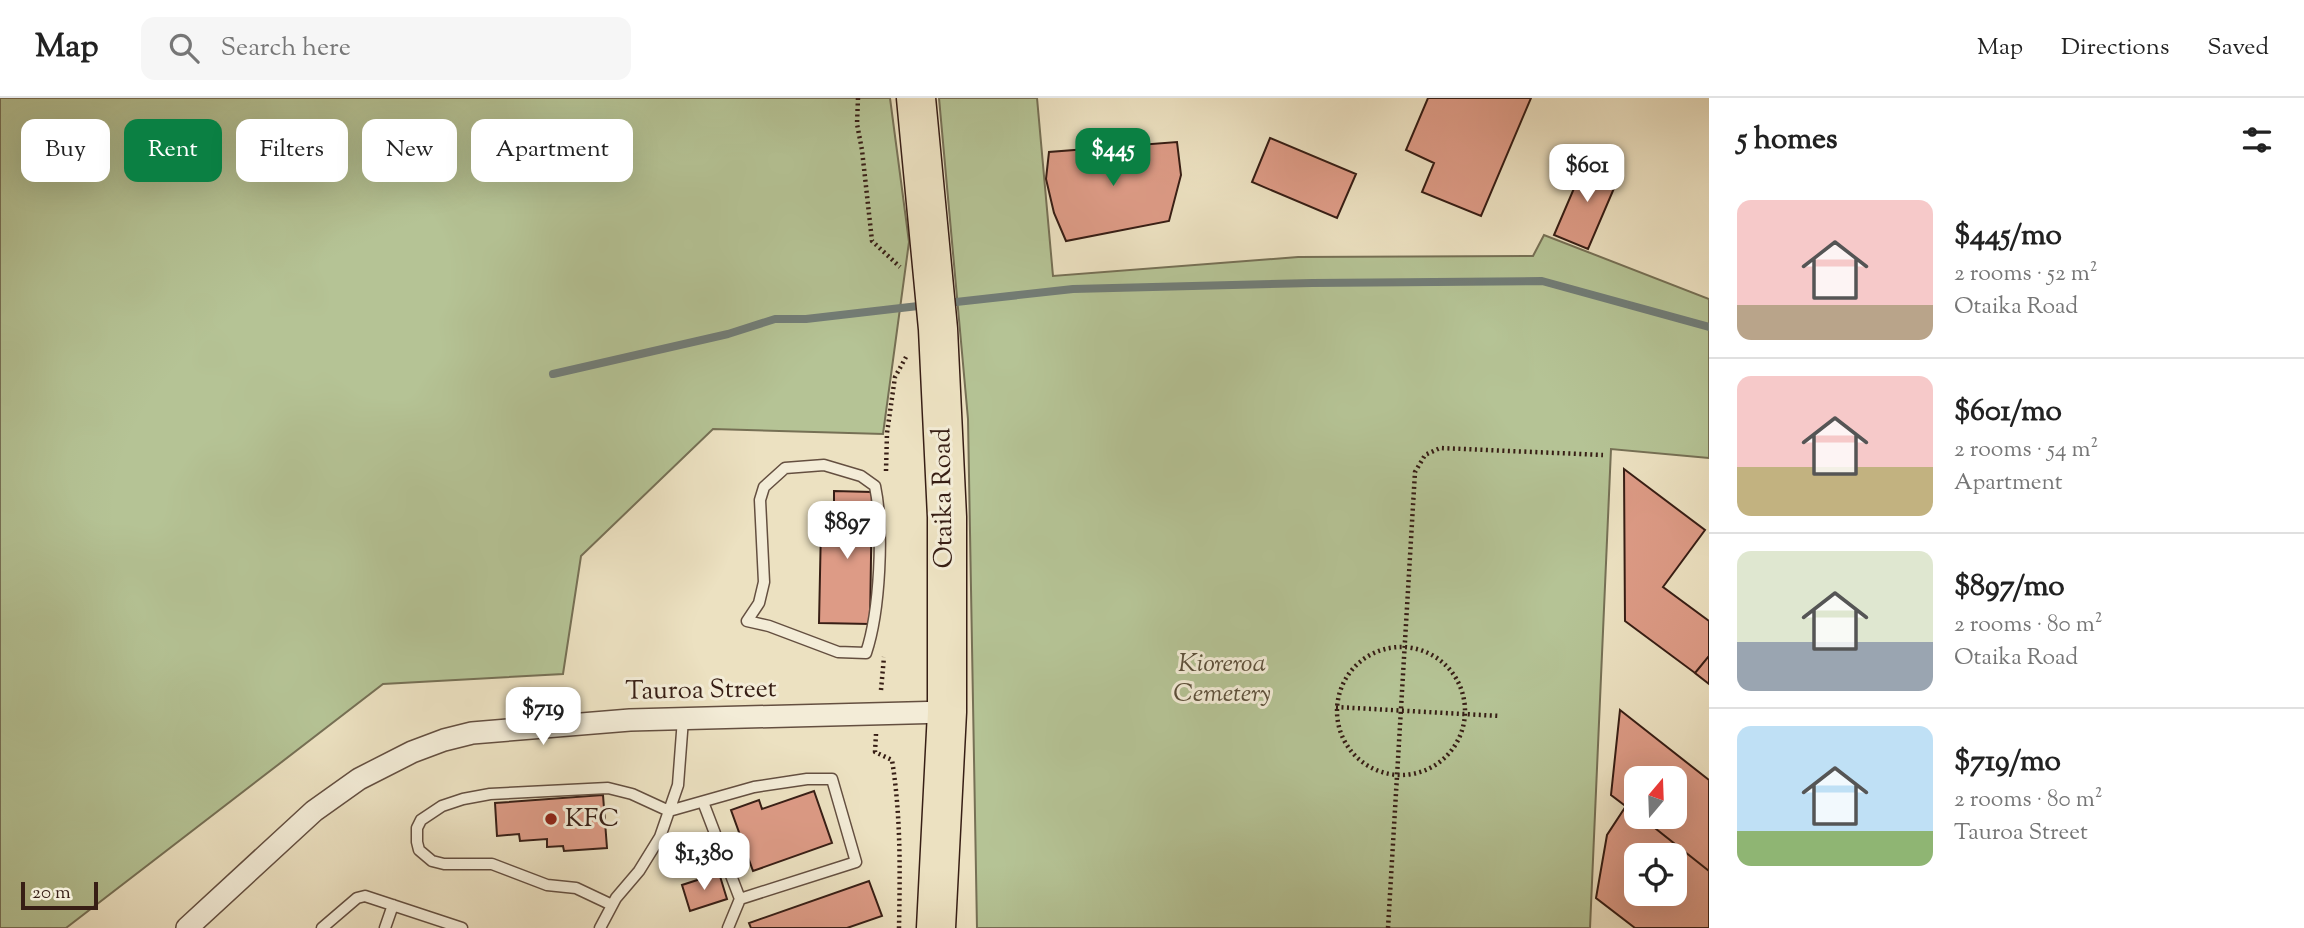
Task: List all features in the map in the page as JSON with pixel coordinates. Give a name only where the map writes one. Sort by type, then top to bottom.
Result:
[{"type":"highway","name":"Otaika Road","points":[[916,98],[920,283],[938,329],[947,517],[947,712],[939,918]]},
{"type":"street","name":"Tauroa Street","points":[[187,928],[314,811],[359,779],[412,752],[472,733],[552,725],[683,719],[947,712]]},
{"type":"lane","points":[[824,465],[861,476],[875,486],[879,535],[876,596],[873,633],[866,653],[838,652],[769,625],[747,621],[759,603],[764,582],[760,500],[764,487],[785,468],[824,465]]},
{"type":"lane","points":[[600,928],[611,905],[639,871],[660,836],[677,785],[683,719]]},
{"type":"lane","points":[[611,905],[576,888],[547,885],[492,864],[444,864],[432,861],[419,850],[417,828],[421,820],[442,806],[490,794],[608,788],[632,794],[669,811],[754,788],[807,779],[832,779],[856,862],[740,899]]},
{"type":"lane","points":[[703,802],[740,899],[729,928]]},
{"type":"lane","points":[[322,928],[357,898],[372,898],[456,927]]},
{"type":"lane","points":[[385,928],[393,905]]},
{"type":"path","points":[[858,98],[857,124],[872,241],[920,283]]},
{"type":"path","points":[[1388,928],[1415,472],[1425,454],[1440,448],[1603,455]]},
{"type":"path","points":[[1405,646],[1427,651],[1446,664],[1459,682],[1466,704],[1464,726],[1455,747],[1440,763],[1420,773],[1397,775],[1378,771],[1360,761],[1346,746],[1338,727],[1336,707],[1340,687],[1351,670],[1366,656],[1384,648],[1405,646]]},
{"type":"path","points":[[1336,707],[1500,716]]},
{"type":"green space","points":[[0,98],[890,98],[909,242],[883,434],[713,429],[581,556],[563,674],[383,684],[66,928],[0,928]]},
{"type":"green space","name":"Kioreroa Cemetery","points":[[939,98],[1037,98],[1053,276],[1298,257],[1533,256],[1544,235],[1709,299],[1709,458],[1611,449],[1590,928],[977,928],[968,419]]},
{"type":"building","points":[[1428,98],[1531,98],[1481,216],[1422,192],[1434,163],[1406,150]]},
{"type":"building","points":[[1270,138],[1356,174],[1337,218],[1252,182]]},
{"type":"building","points":[[1177,142],[1181,175],[1169,221],[1066,241],[1054,213],[1046,179],[1049,152]]},
{"type":"building","points":[[1587,158],[1621,172],[1588,249],[1554,235]]},
{"type":"building","points":[[1624,469],[1705,530],[1663,587],[1709,621],[1709,656],[1695,673],[1625,621]]},
{"type":"building","points":[[834,491],[872,492],[870,624],[819,623],[821,526],[834,526]]},
{"type":"building","points":[[1709,656],[1709,684],[1695,673]]},
{"type":"building","points":[[1620,710],[1709,780],[1709,871],[1687,854],[1687,843],[1674,843],[1657,830],[1687,830],[1687,766],[1624,766],[1624,805],[1611,795]]},
{"type":"building","points":[[814,791],[832,843],[753,871],[731,810],[759,800],[762,809]]},
{"type":"building","points":[[603,795],[607,848],[564,851],[563,846],[547,847],[547,839],[520,841],[519,834],[497,836],[495,803]]},
{"type":"building","points":[[1624,809],[1624,830],[1657,830],[1674,843],[1624,843],[1624,906],[1687,906],[1687,854],[1709,871],[1709,928],[1635,928],[1596,898],[1607,835]]},
{"type":"building","points":[[719,873],[727,899],[690,911],[682,885]]},
{"type":"building","points":[[869,881],[882,916],[847,928],[751,928],[749,923]]},
{"type":"waterway","points":[[947,303],[1073,289],[1542,281],[1709,327]]},
{"type":"waterway","points":[[553,374],[728,334],[775,319],[806,319],[927,305]]},
{"type":"place","name":"KFC","points":[[551,819]]}]
